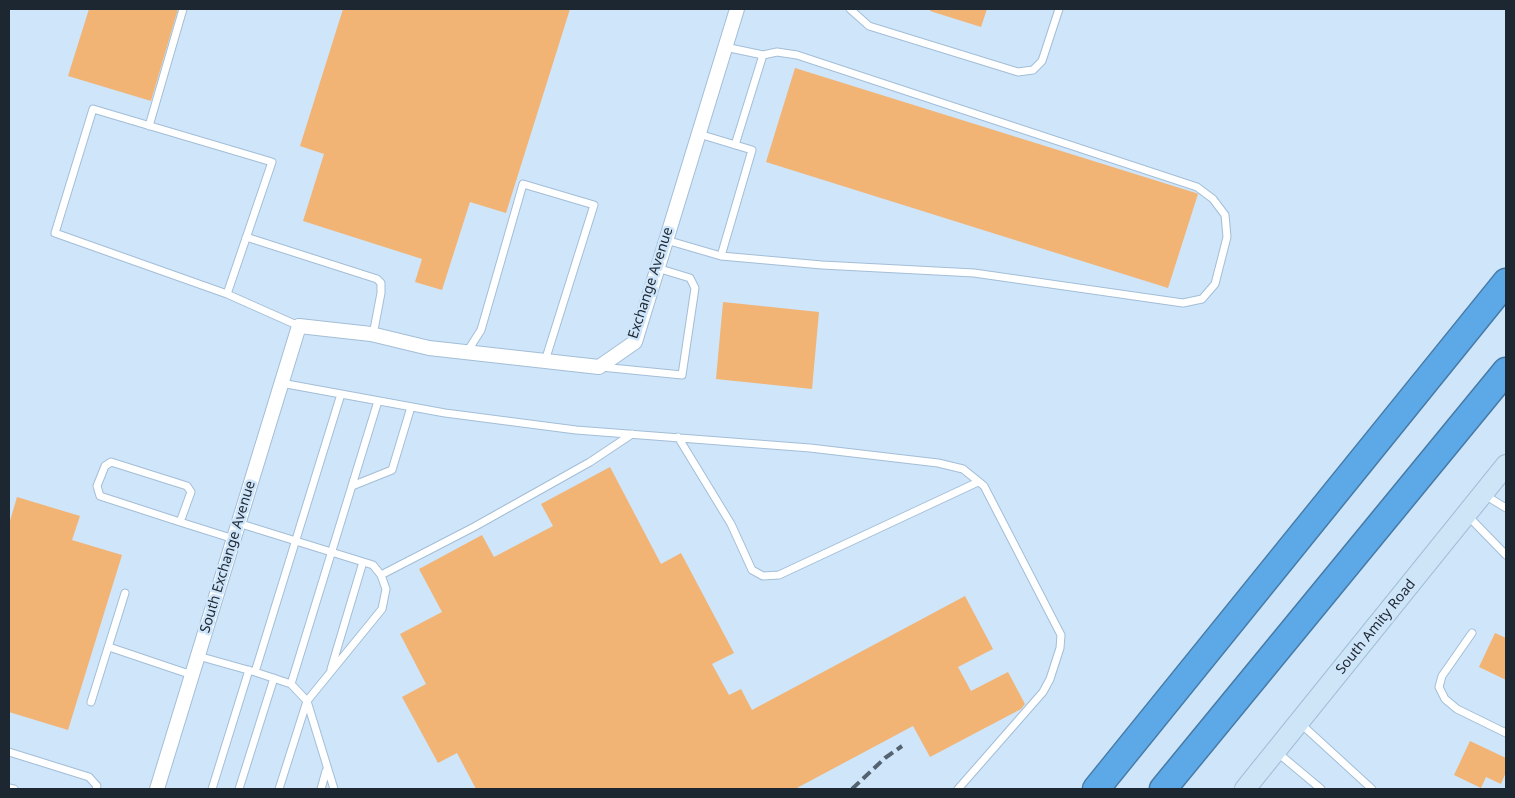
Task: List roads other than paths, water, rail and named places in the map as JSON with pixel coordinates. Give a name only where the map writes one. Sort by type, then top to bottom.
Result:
[{"type":"highway","points":[[1096,789],[1506,282]]},
{"type":"highway","points":[[1168,784],[1506,371]]},
{"type":"main road","name":"South Amity Road","points":[[1245,789],[1506,466]]},
{"type":"street","name":"Exchange Avenue","points":[[599,367],[635,342],[736,9]]},
{"type":"street","points":[[299,326],[373,335],[429,348],[599,367]]},
{"type":"street","name":"South Exchange Avenue","points":[[157,789],[299,326]]},
{"type":"lane","points":[[149,126],[183,9]]},
{"type":"lane","points":[[850,9],[869,26],[1018,72],[1033,70],[1042,61],[1059,9]]},
{"type":"lane","points":[[666,240],[721,256],[832,265],[974,273],[1183,303],[1202,300],[1215,284],[1227,237],[1225,215],[1213,199],[1197,187],[1180,179],[797,55],[777,52],[763,54],[725,47]]},
{"type":"lane","points":[[735,145],[763,54]]},
{"type":"lane","points":[[227,294],[272,162],[93,109],[55,233],[227,294],[299,326]]},
{"type":"lane","points":[[698,134],[752,150],[721,256]]},
{"type":"lane","points":[[467,352],[481,330],[523,184],[594,206],[545,361]]},
{"type":"lane","points":[[246,237],[376,279],[381,283],[381,293],[373,335]]},
{"type":"lane","points":[[599,367],[682,375],[695,288],[690,278],[657,268]]},
{"type":"lane","points":[[281,383],[411,407],[576,430],[810,448],[938,463],[963,469],[984,486],[1060,635],[1060,648],[1050,679],[1043,692],[958,789]]},
{"type":"lane","points":[[212,789],[296,540],[341,394]]},
{"type":"lane","points":[[291,684],[378,401]]},
{"type":"lane","points":[[352,486],[392,470],[411,407]]},
{"type":"lane","points":[[381,575],[413,556],[474,527],[565,476],[632,434]]},
{"type":"lane","points":[[678,437],[731,524],[752,570],[763,576],[779,575],[978,482]]},
{"type":"lane","points":[[180,522],[190,492],[187,486],[111,462],[105,466],[97,486],[100,496],[180,522],[234,539]]},
{"type":"lane","points":[[1483,494],[1506,508]]},
{"type":"lane","points":[[1466,514],[1506,555]]},
{"type":"lane","points":[[238,523],[373,565],[381,575],[386,589],[382,609],[307,701],[279,789]]},
{"type":"lane","points":[[330,672],[363,562]]},
{"type":"lane","points":[[91,702],[125,593]]},
{"type":"lane","points":[[1472,633],[1442,676],[1439,687],[1445,699],[1457,709],[1506,733]]},
{"type":"lane","points":[[108,647],[192,675]]},
{"type":"lane","points":[[198,656],[291,684],[307,701],[334,789]]},
{"type":"lane","points":[[239,789],[274,678]]},
{"type":"lane","points":[[1300,723],[1372,789]]},
{"type":"lane","points":[[1276,751],[1321,789]]},
{"type":"lane","points":[[9,752],[90,777],[97,786],[96,789]]},
{"type":"lane","points":[[320,789],[327,770]]},
{"type":"lane","points":[[9,788],[14,789]]},
{"type":"railway","points":[[852,789],[885,758],[902,746]]}]
